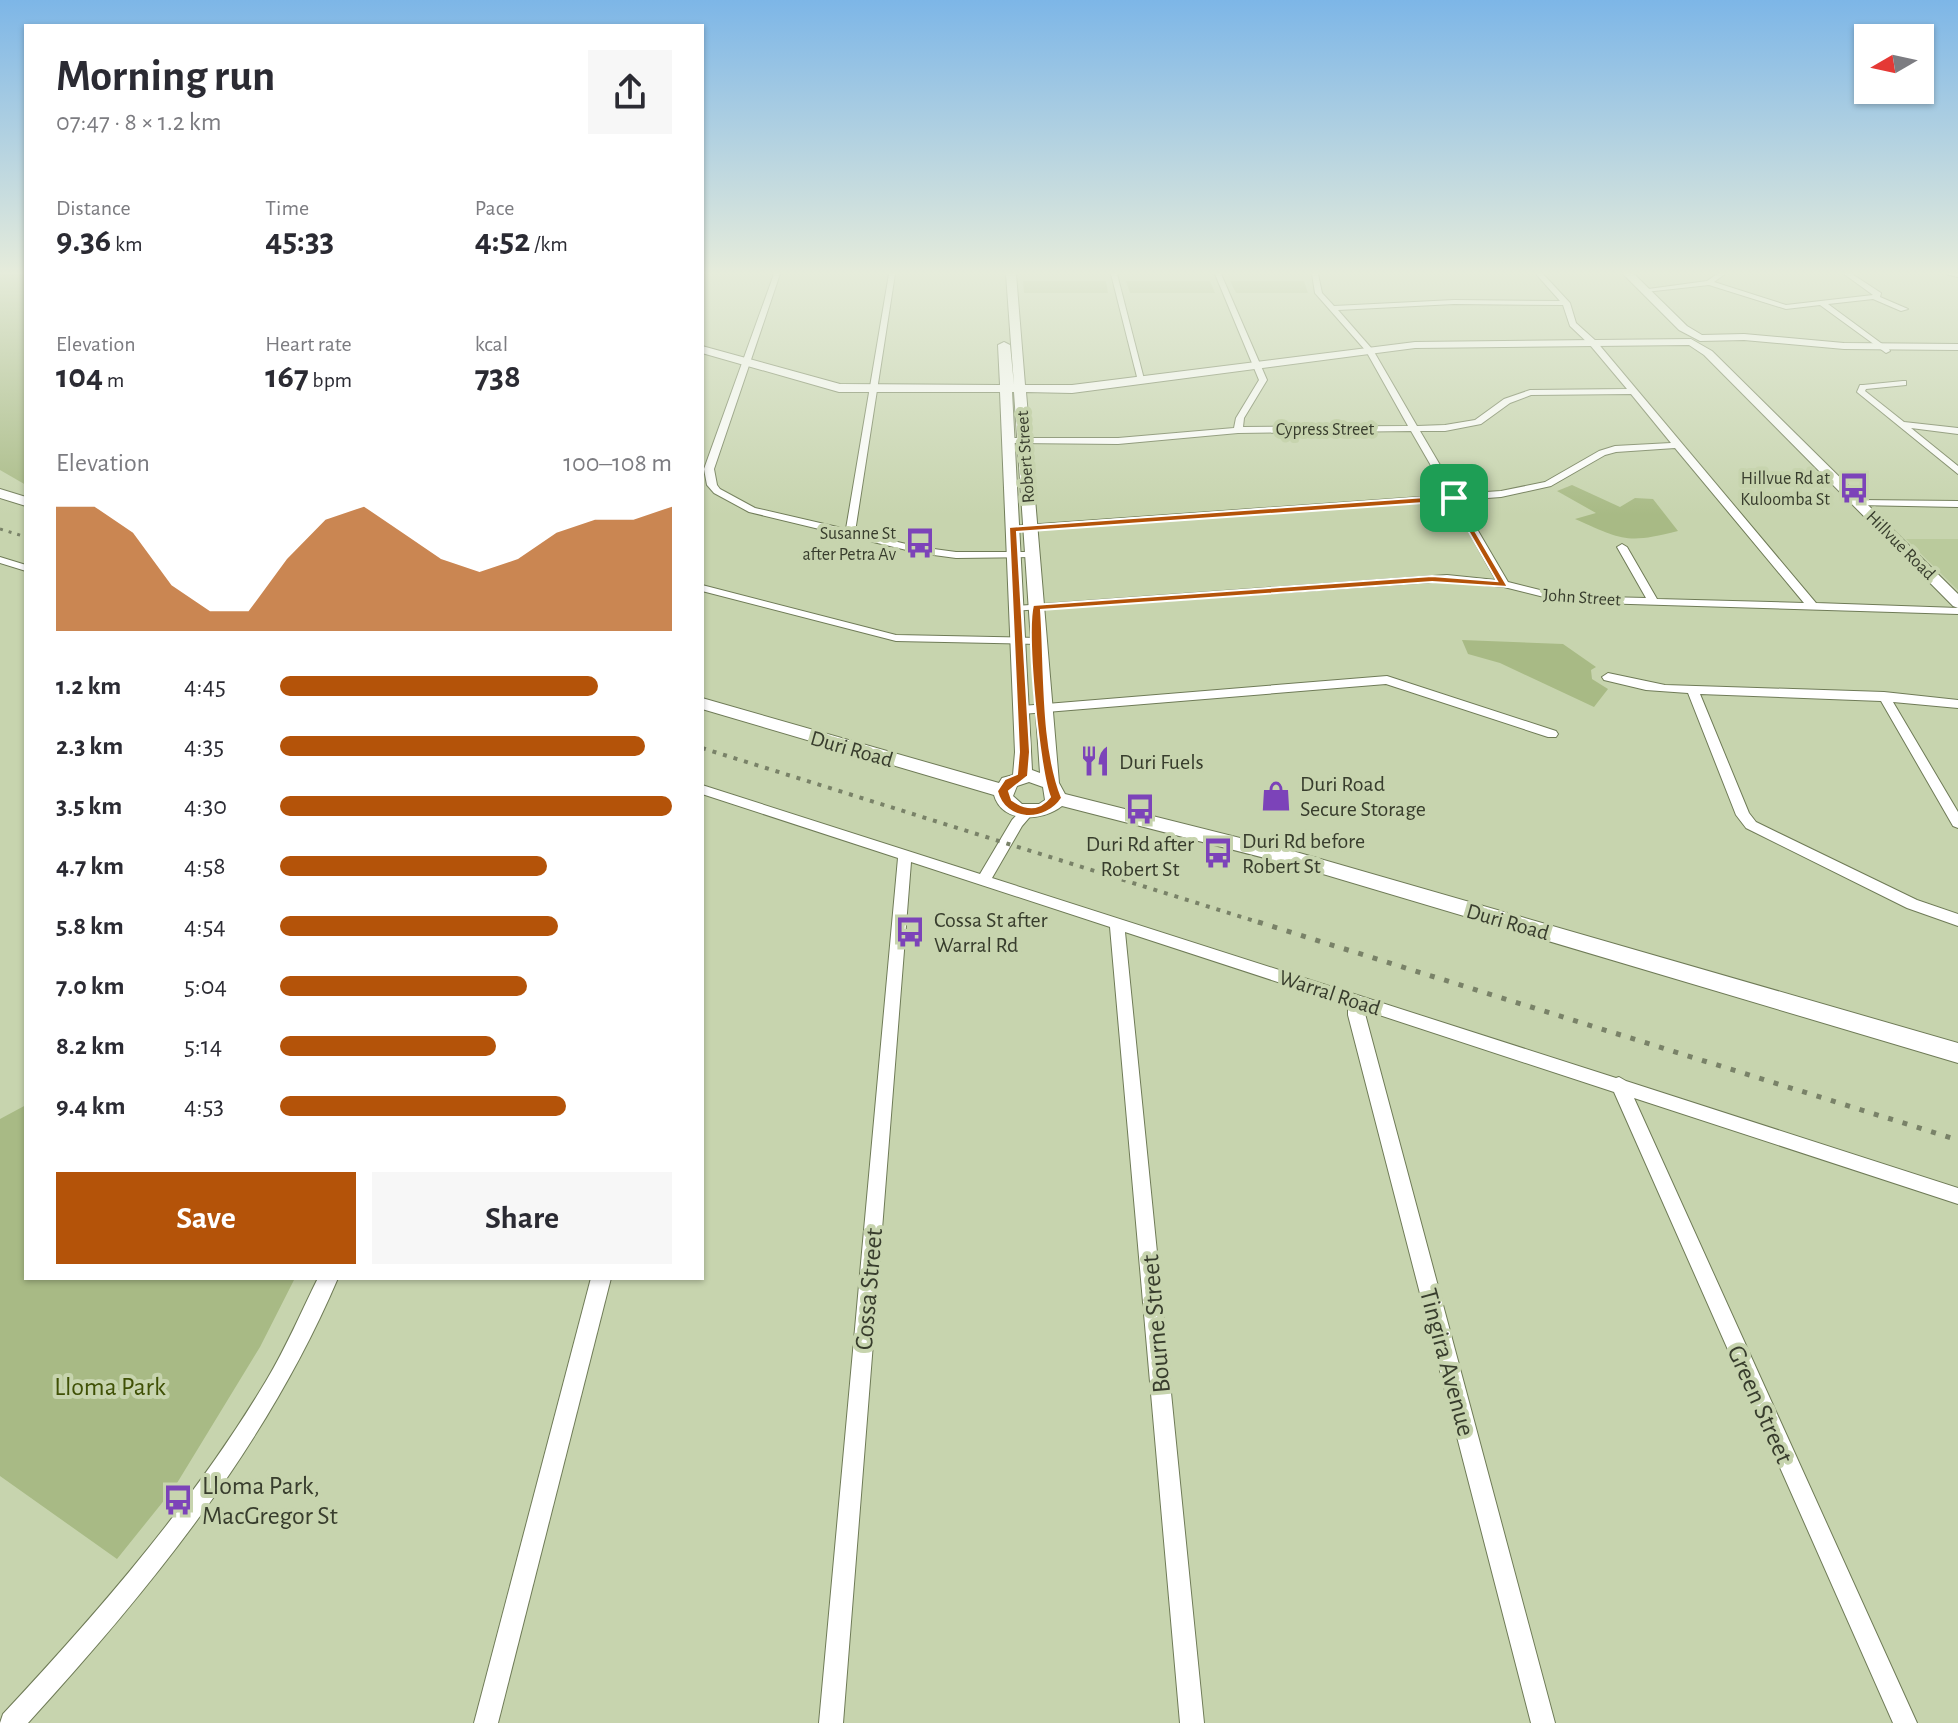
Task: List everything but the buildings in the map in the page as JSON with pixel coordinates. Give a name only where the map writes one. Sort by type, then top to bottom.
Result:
[{"type":"street","points":[[721,354],[834,387],[1013,390],[1081,389],[1338,354]]},
{"type":"street","points":[[750,354],[708,476],[712,485],[739,506],[919,550],[1032,555]]},
{"type":"street","points":[[850,533],[881,354]]},
{"type":"street","name":"Robert Street","points":[[1009,354],[1024,441],[1042,708],[1053,790]]},
{"type":"street","name":"Robert Street","points":[[1012,354],[1013,390],[1008,441],[1016,642],[1022,710],[1022,776]]},
{"type":"street","points":[[1135,354],[1142,381]]},
{"type":"street","points":[[1238,430],[1240,418],[1263,380],[1252,354]]},
{"type":"street","points":[[1372,354],[1504,584]]},
{"type":"street","points":[[1603,354],[1812,606]]},
{"type":"street","name":"Hillvue Road","points":[[1709,354],[1958,603]]},
{"type":"street","points":[[1903,383],[1863,387],[1861,392],[1958,471]]},
{"type":"street","name":"Cypress Street","points":[[1008,441],[1118,441],[1238,430],[1416,428],[1478,422],[1507,401],[1530,393],[1633,391]]},
{"type":"street","points":[[1903,425],[1958,431]]},
{"type":"street","points":[[1012,529],[1513,492],[1548,484],[1602,453],[1615,449],[1677,445]]},
{"type":"street","points":[[0,493],[24,501]]},
{"type":"street","points":[[1859,503],[1958,504]]},
{"type":"street","points":[[1622,547],[1653,601]]},
{"type":"street","points":[[0,560],[24,567]]},
{"type":"street","name":"John Street","points":[[1016,609],[1432,579],[1504,584],[1564,599],[1958,611]]},
{"type":"street","points":[[704,589],[896,638],[1038,641]]},
{"type":"street","points":[[1608,677],[1637,686],[1693,692],[1716,689],[1884,696],[1958,704]]},
{"type":"street","points":[[1022,710],[1387,680],[1552,734]]},
{"type":"street","points":[[1693,692],[1743,815],[1755,829],[1912,904],[1958,920]]},
{"type":"street","points":[[1884,696],[1958,823]]},
{"type":"street","name":"Duri Road","points":[[704,704],[1003,791]]},
{"type":"street","points":[[984,880],[1017,823],[1027,812],[1049,807],[1053,790],[1038,777],[1022,776],[1009,782],[1003,791],[1006,802],[1027,812]]},
{"type":"street","name":"Warral Road","points":[[704,790],[1958,1196]]},
{"type":"street","name":"Duri Road","points":[[1053,790],[1958,1053]]},
{"type":"street","name":"Cossa Street","points":[[831,1723],[905,855]]},
{"type":"street","name":"Bourne Street","points":[[1117,925],[1192,1723]]},
{"type":"street","name":"Tingira Avenue","points":[[1356,1000],[1356,1015],[1543,1723]]},
{"type":"street","name":"Green Street","points":[[1619,1084],[1905,1723]]},
{"type":"street","points":[[12,1723],[95,1632],[195,1507],[274,1387],[327,1280]]},
{"type":"street","points":[[486,1723],[600,1280]]},
{"type":"shaded area","points":[[1906,539],[1958,539],[1958,590]]},
{"type":"green space","points":[[0,354],[24,354],[24,484],[0,470]]},
{"type":"green space","points":[[1572,485],[1620,507],[1635,498],[1653,499],[1678,531],[1647,538],[1625,538],[1591,526],[1575,519],[1596,513],[1557,491]]},
{"type":"green space","points":[[1462,640],[1563,644],[1596,667],[1591,670],[1592,679],[1608,689],[1594,707],[1500,663],[1468,654]]},
{"type":"green space","name":"Lloma Park","points":[[24,1106],[24,1280],[294,1280],[260,1347],[174,1488],[117,1559],[0,1476],[0,1119]]},
{"type":"railway","points":[[0,529],[24,536]]},
{"type":"railway","points":[[704,749],[1264,924]]},
{"type":"railway","points":[[1258,922],[1958,1140]]},
{"type":"place","name":"Hillvue Rd at Kuloomba St","points":[[1854,488]]},
{"type":"place","name":"Susanne St after Petra Av","points":[[920,543]]},
{"type":"place","name":"Duri Fuels","points":[[1095,761]]},
{"type":"place","name":"Duri Road Secure Storage","points":[[1276,796]]},
{"type":"place","name":"Duri Rd after Robert St","points":[[1140,809]]},
{"type":"place","name":"Duri Rd before Robert St","points":[[1218,853]]},
{"type":"place","name":"Cossa St after Warral Rd","points":[[910,932]]},
{"type":"place","name":"Lloma Park, MacGregor St","points":[[178,1500]]},
{"type":"route","points":[[1454,498],[1504,584],[1432,579],[1036,608],[1044,728],[1050,783],[1056,798],[1049,807],[1035,812],[1018,811],[1006,802],[1003,791],[1009,782],[1022,776],[1024,752],[1012,529],[1454,498]]}]
